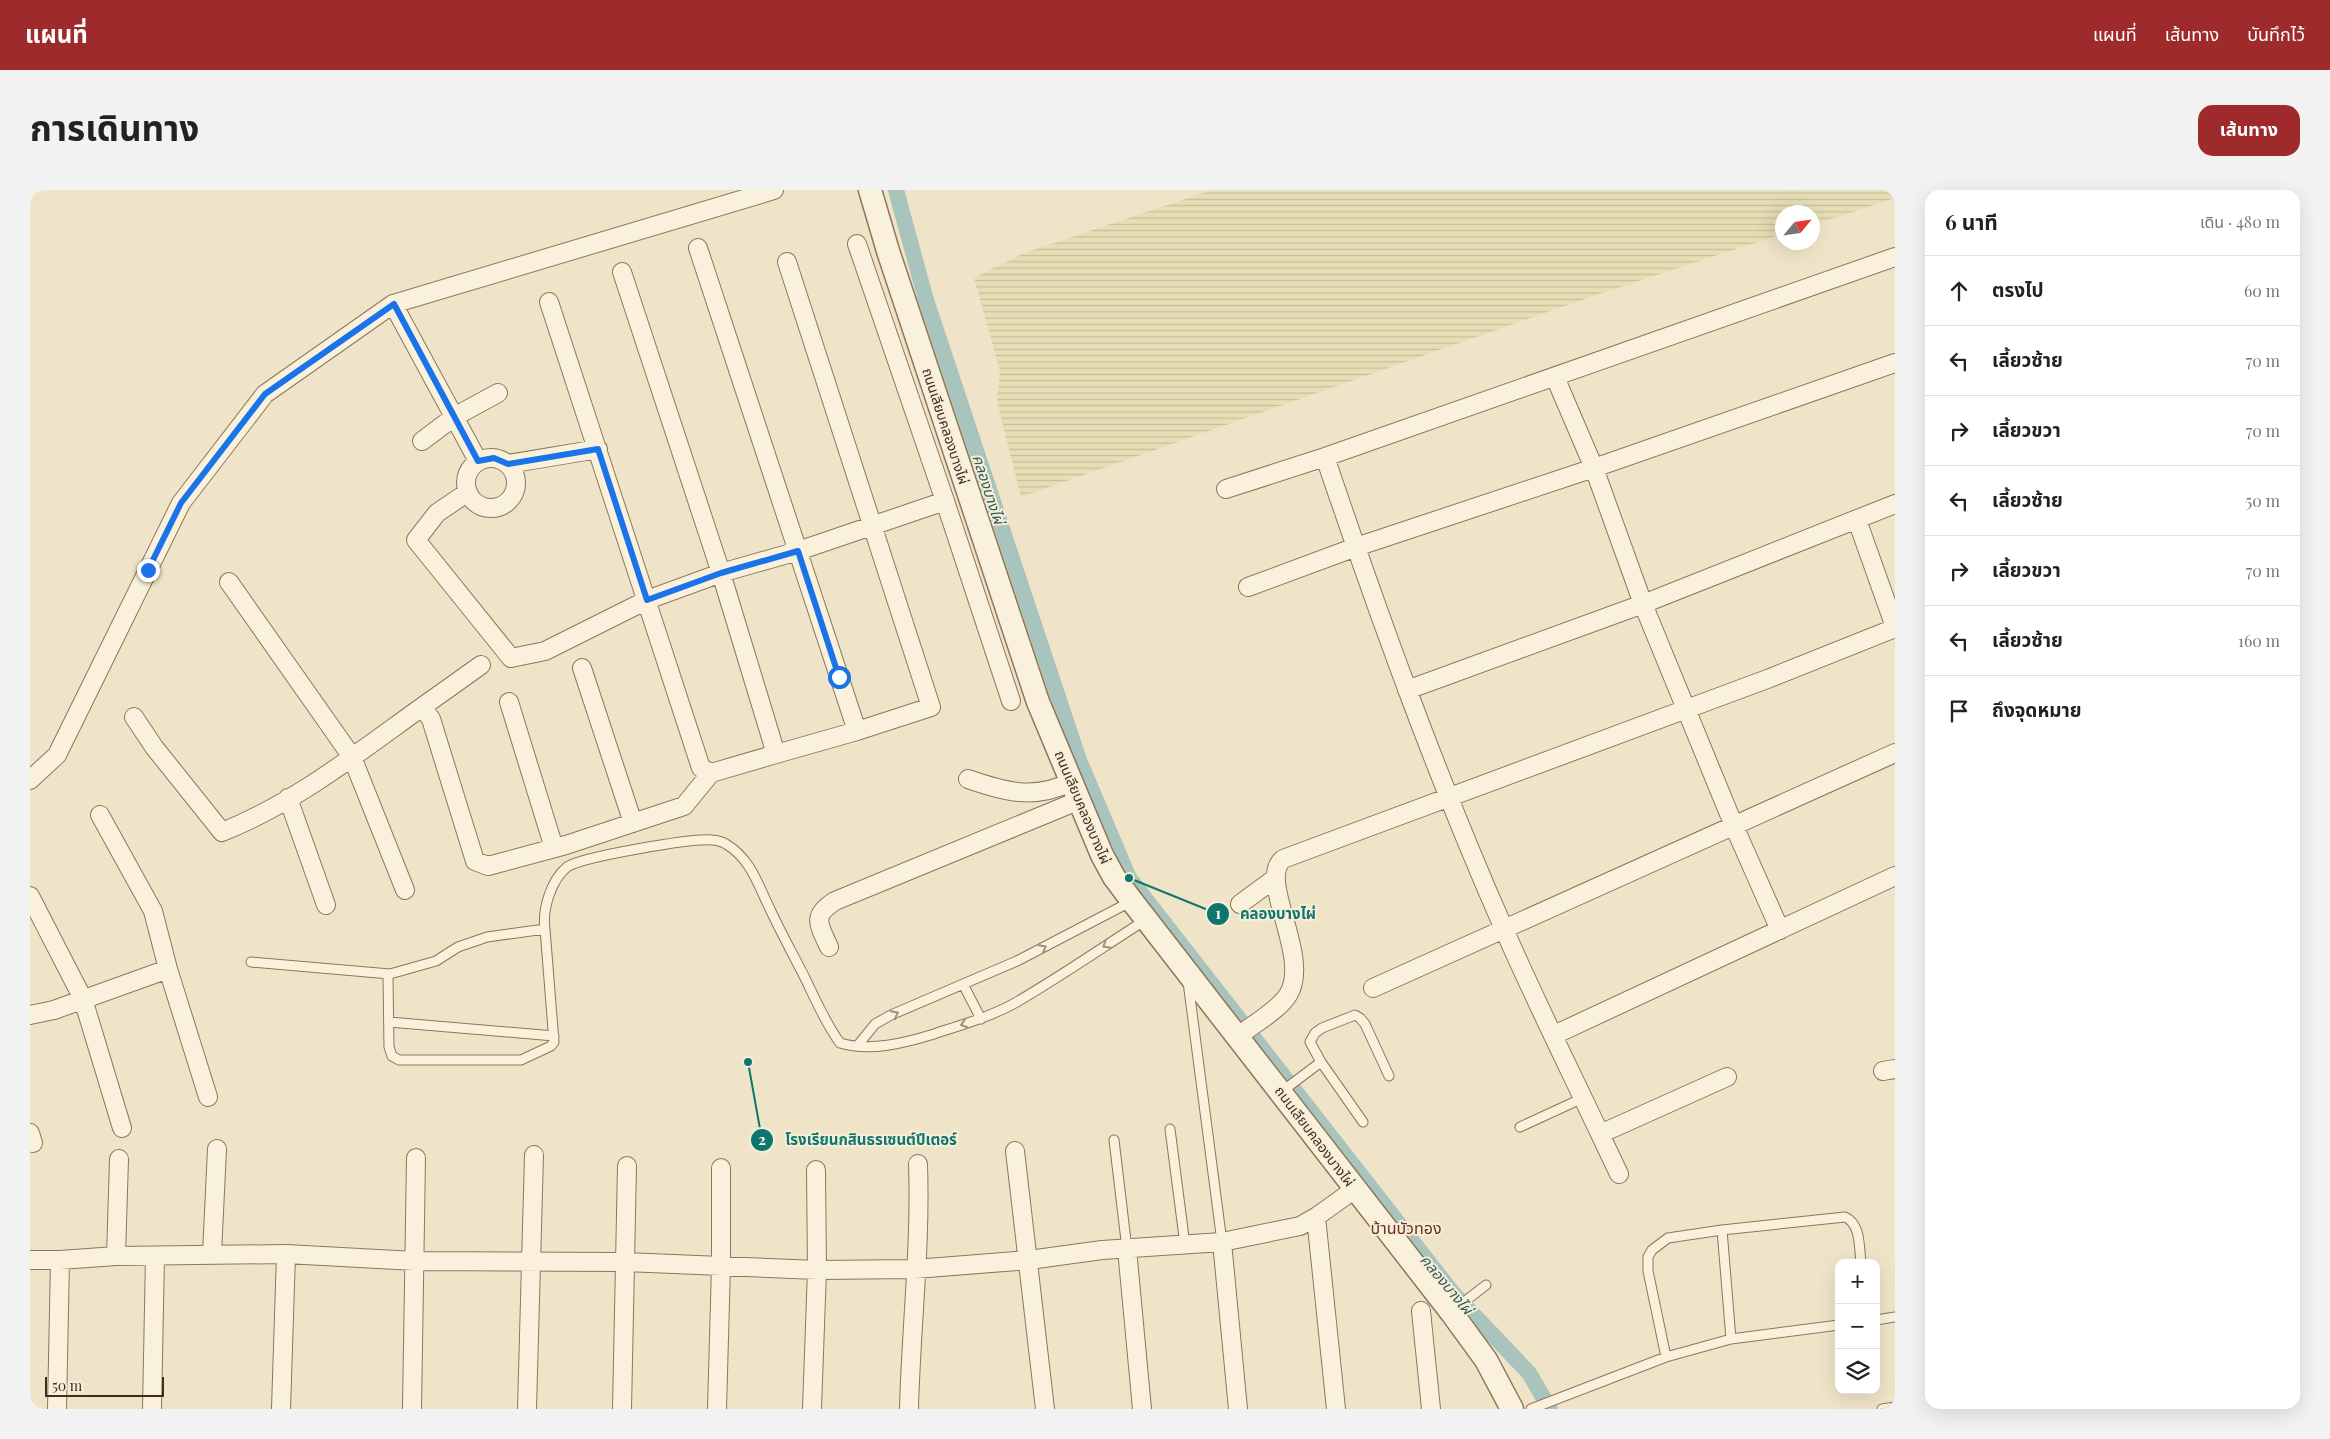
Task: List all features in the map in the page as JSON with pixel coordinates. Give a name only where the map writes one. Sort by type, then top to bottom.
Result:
[{"type":"street","points":[[30,780],[57,755],[176,512],[265,394],[394,304],[774,190]]},
{"type":"street","name":"ถนนเลียบคลองบางไผ่","points":[[870,190],[891,260],[1038,702],[1102,855],[1114,877],[1132,901],[1241,1034],[1355,1189],[1454,1310],[1486,1360],[1512,1409]]},
{"type":"street","points":[[857,244],[946,501],[1011,701]]},
{"type":"street","points":[[698,248],[857,731]]},
{"type":"street","points":[[1226,489],[1325,457],[1895,257]]},
{"type":"street","points":[[422,707],[431,719],[475,861],[488,866],[554,848],[684,806],[711,772],[857,731],[930,707],[787,262]]},
{"type":"street","points":[[622,272],[721,573],[776,754]]},
{"type":"street","points":[[549,302],[701,768],[711,772]]},
{"type":"street","points":[[394,304],[478,461]]},
{"type":"street","points":[[1248,587],[1356,546],[1594,468],[1895,363]]},
{"type":"street","points":[[1555,377],[1594,468],[1642,604],[1734,826],[1780,930]]},
{"type":"street","points":[[422,441],[454,417],[498,393]]},
{"type":"street","points":[[508,464],[598,449]]},
{"type":"street","points":[[1325,457],[1407,690],[1448,796],[1504,930],[1619,1174]]},
{"type":"street","points":[[494,458],[508,464],[514,471],[516,486],[514,494],[504,505],[496,508],[479,505],[468,492],[467,475],[478,461],[494,458]]},
{"type":"street","points":[[468,492],[437,513],[416,540],[511,658],[545,651],[647,600],[721,573],[798,551],[946,501]]},
{"type":"street","points":[[1407,690],[1642,604],[1895,504]]},
{"type":"street","points":[[1241,1034],[1278,1006],[1287,997],[1292,988],[1295,973],[1294,957],[1274,879],[1277,866],[1286,857],[1686,709],[1895,628],[1857,520]]},
{"type":"street","points":[[229,582],[352,757],[405,890]]},
{"type":"street","points":[[134,717],[154,747],[222,832],[247,822],[324,777],[481,665]]},
{"type":"street","points":[[582,668],[633,823]]},
{"type":"street","points":[[508,702],[554,848]]},
{"type":"street","points":[[1373,988],[1895,753]]},
{"type":"street","points":[[968,779],[998,790],[1031,794],[1059,788],[1075,791]]},
{"type":"street","points":[[828,947],[820,930],[818,918],[823,908],[1075,791]]},
{"type":"street","points":[[288,798],[326,905]]},
{"type":"street","points":[[100,815],[153,911],[168,969],[208,1097]]},
{"type":"street","points":[[1554,1035],[1895,876]]},
{"type":"street","points":[[1240,904],[1274,879]]},
{"type":"street","points":[[30,896],[83,999],[122,1128]]},
{"type":"street","points":[[30,1015],[54,1010],[168,969]]},
{"type":"street","points":[[1600,1134],[1727,1077]]},
{"type":"street","points":[[212,1254],[217,1149]]},
{"type":"street","points":[[1015,1151],[1045,1409]]},
{"type":"street","points":[[527,1409],[534,1155]]},
{"type":"street","points":[[412,1409],[416,1158]]},
{"type":"street","points":[[116,1256],[119,1159]]},
{"type":"street","points":[[909,1409],[915,1269],[919,1242],[918,1164]]},
{"type":"street","points":[[622,1409],[627,1166]]},
{"type":"street","points":[[717,1409],[721,1266],[721,1168]]},
{"type":"street","points":[[812,1409],[817,1270],[816,1170]]},
{"type":"street","points":[[30,1260],[116,1256],[286,1254],[415,1261],[625,1262],[817,1270],[915,1269],[1029,1260],[1102,1250],[1222,1242],[1300,1226],[1355,1189]]},
{"type":"street","points":[[1316,1217],[1336,1409]]},
{"type":"street","points":[[1222,1242],[1238,1409]]},
{"type":"street","points":[[1127,1249],[1142,1409]]},
{"type":"street","points":[[281,1409],[286,1254]]},
{"type":"street","points":[[152,1409],[155,1256]]},
{"type":"street","points":[[57,1409],[60,1260]]},
{"type":"street","points":[[1421,1311],[1431,1409]]},
{"type":"lane","points":[[390,974],[388,977],[389,1047],[392,1056],[399,1060],[521,1060],[551,1046],[554,1036],[543,917],[558,876],[569,866],[605,856],[689,841],[713,840],[726,844],[753,871],[769,908],[836,1036],[840,1043],[849,1045],[886,1046],[906,1043],[981,1019],[1014,1003],[1147,919]]},
{"type":"lane","points":[[858,1044],[875,1024],[907,1007],[1017,961],[1132,901]]},
{"type":"lane","points":[[251,962],[390,974],[436,961],[458,947],[487,937],[545,929]]},
{"type":"lane","points":[[1186,969],[1222,1242]]},
{"type":"lane","points":[[963,984],[981,1019]]},
{"type":"lane","points":[[1363,1122],[1318,1064],[1311,1038],[1322,1028],[1355,1015],[1365,1024],[1389,1076]]},
{"type":"lane","points":[[389,1022],[554,1036]]},
{"type":"lane","points":[[1284,1090],[1318,1064]]},
{"type":"lane","points":[[1520,1128],[1583,1098]]},
{"type":"lane","points":[[1170,1129],[1185,1245]]},
{"type":"lane","points":[[1114,1140],[1127,1249]]},
{"type":"lane","points":[[1666,1357],[1648,1271],[1648,1257],[1652,1250],[1668,1238],[1722,1230],[1845,1217],[1852,1220],[1856,1227],[1860,1259]]},
{"type":"lane","points":[[1722,1230],[1731,1339]]},
{"type":"lane","points":[[1454,1310],[1486,1285]]},
{"type":"lane","points":[[1880,1319],[1895,1317]]},
{"type":"lane","points":[[1533,1408],[1666,1357],[1731,1339],[1835,1326]]},
{"type":"lane","points":[[1882,1409],[1895,1407]]},
{"type":"shaded area","points":[[1212,190],[1895,190],[1895,198],[1820,223],[1820,205],[1775,205],[1775,236],[1593,296],[1021,497],[997,402],[1000,371],[974,278],[1024,253]]},
{"type":"waterway","name":"คลองบางไผ่","points":[[896,190],[926,300],[1079,760],[1129,878],[1452,1292],[1529,1373],[1550,1409]]},
{"type":"place","name":"คลองบางไผ่","points":[[1129,878]]},
{"type":"place","name":"โรงเรียนกสินธรเซนต์ปีเตอร์","points":[[748,1062]]},
{"type":"district","name":"บ้านบัวทอง","points":[[1406,1227]]},
{"type":"route","points":[[148,570],[181,503],[265,394],[394,304],[478,461],[494,458],[508,464],[598,449],[647,600],[721,573],[798,551],[839,677]]}]
